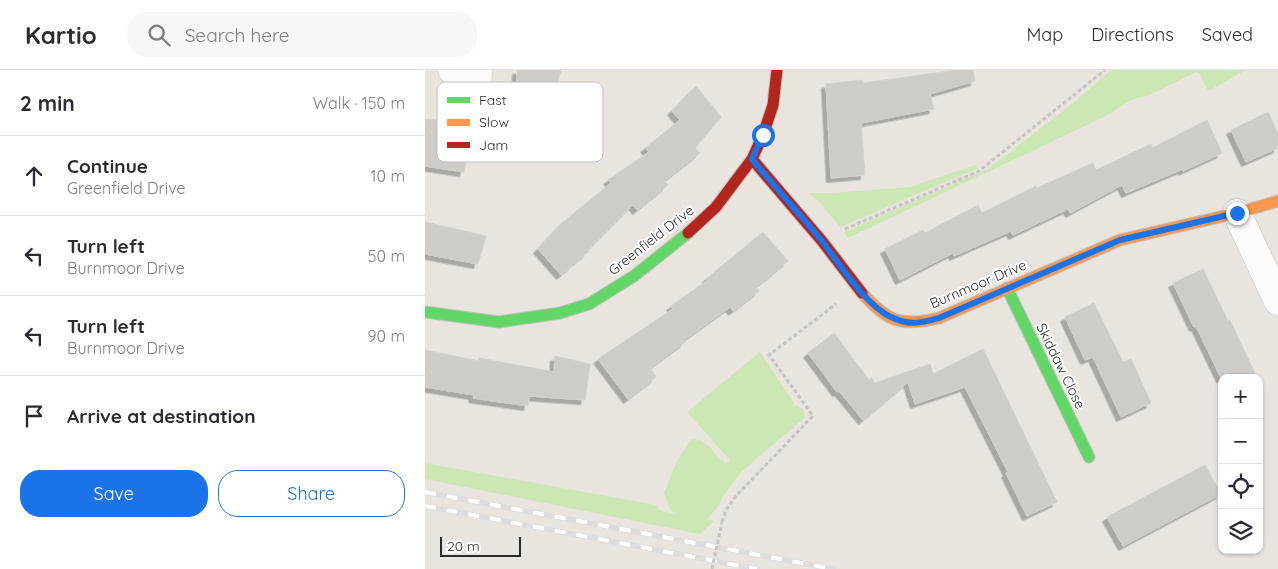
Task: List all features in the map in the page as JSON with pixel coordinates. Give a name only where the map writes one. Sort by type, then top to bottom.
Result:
[{"type":"street","name":"Greenfield Drive","points":[[425,312],[499,322],[527,318],[589,304],[634,276],[690,231],[716,207],[752,159],[763,135],[773,105],[777,70]]},
{"type":"street","name":"Burnmoor Drive","points":[[752,159],[873,304],[888,316],[900,322],[917,324],[939,318],[1120,240],[1237,213],[1278,201]]},
{"type":"street","points":[[1237,213],[1278,301]]},
{"type":"street","name":"Skiddaw Close","points":[[1007,288],[1089,457]]},
{"type":"path","points":[[839,232],[979,170],[1105,70]]},
{"type":"path","points":[[712,569],[725,510],[813,416],[769,355],[842,300]]},
{"type":"green space","points":[[1111,70],[1246,70],[1208,91],[1199,73],[1196,72],[1147,96],[1128,102],[1112,113],[848,238],[844,232],[988,169],[1072,104]]},
{"type":"green space","points":[[978,164],[976,169],[840,227],[809,193],[910,187]]},
{"type":"green space","points":[[760,352],[795,405],[803,410],[804,418],[741,472],[717,508],[707,519],[714,521],[700,534],[425,479],[425,463],[656,505],[661,511],[677,514],[671,511],[664,493],[678,459],[692,439],[699,440],[710,447],[718,458],[726,463],[730,460],[687,412]]},
{"type":"building","points":[[517,70],[561,70],[558,82],[517,82]]},
{"type":"building","points":[[956,70],[973,70],[975,81],[930,94],[934,109],[861,123],[865,175],[831,178],[826,84],[863,80],[863,83]]},
{"type":"building","points":[[696,86],[721,117],[695,148],[700,153],[664,181],[668,185],[637,210],[633,205],[589,251],[561,275],[538,249],[562,223],[611,183],[608,180],[649,152],[645,148],[680,120],[672,111]]},
{"type":"building","points":[[1268,112],[1278,134],[1278,148],[1246,162],[1231,130]]},
{"type":"building","points":[[425,119],[437,120],[437,162],[466,162],[464,172],[425,166]]},
{"type":"building","points":[[1207,120],[1222,153],[1183,171],[1183,169],[1126,193],[1122,185],[1070,213],[1068,209],[1013,235],[1011,231],[954,256],[953,253],[900,280],[885,249],[923,230],[925,233],[978,205],[982,213],[1036,186],[1037,188],[1093,163],[1096,170],[1151,144],[1152,148]]},
{"type":"building","points":[[425,222],[486,236],[478,264],[425,254]]},
{"type":"building","points":[[763,232],[788,261],[756,287],[759,291],[733,311],[730,307],[684,340],[685,342],[650,368],[656,377],[628,399],[598,359],[673,309],[671,306],[708,280],[706,279]]},
{"type":"building","points":[[1203,269],[1228,321],[1230,320],[1255,374],[1219,374],[1173,283]]},
{"type":"building","points":[[1094,303],[1123,362],[1131,359],[1151,403],[1121,417],[1093,357],[1085,360],[1065,317]]},
{"type":"building","points":[[834,333],[869,380],[871,378],[875,383],[930,364],[933,374],[983,349],[1057,502],[1027,516],[1006,473],[1008,472],[965,387],[915,404],[908,382],[863,420],[839,391],[837,392],[808,353]]},
{"type":"building","points":[[425,350],[479,361],[479,358],[554,372],[555,356],[590,364],[585,400],[529,396],[528,406],[473,398],[474,395],[425,387]]},
{"type":"building","points":[[1205,465],[1218,489],[1218,496],[1123,546],[1107,517]]},
{"type":"railway","points":[[425,492],[833,569]]},
{"type":"railway","points":[[425,506],[757,569]]},
{"type":"traffic: fast","points":[[425,312],[499,322],[560,313],[589,304],[634,276],[688,233]]},
{"type":"traffic: fast","points":[[1007,288],[1089,457]]},
{"type":"traffic: slow","points":[[862,293],[871,303],[896,320],[905,322],[926,321],[939,318],[1120,240],[1237,213],[1278,201]]},
{"type":"traffic: jam","points":[[688,233],[716,207],[752,159],[763,135],[773,105],[777,70]]},
{"type":"traffic: jam","points":[[752,159],[822,241],[862,293]]},
{"type":"route","points":[[763,135],[752,159],[873,304],[888,316],[900,322],[917,324],[939,318],[1120,240],[1237,213]]}]
